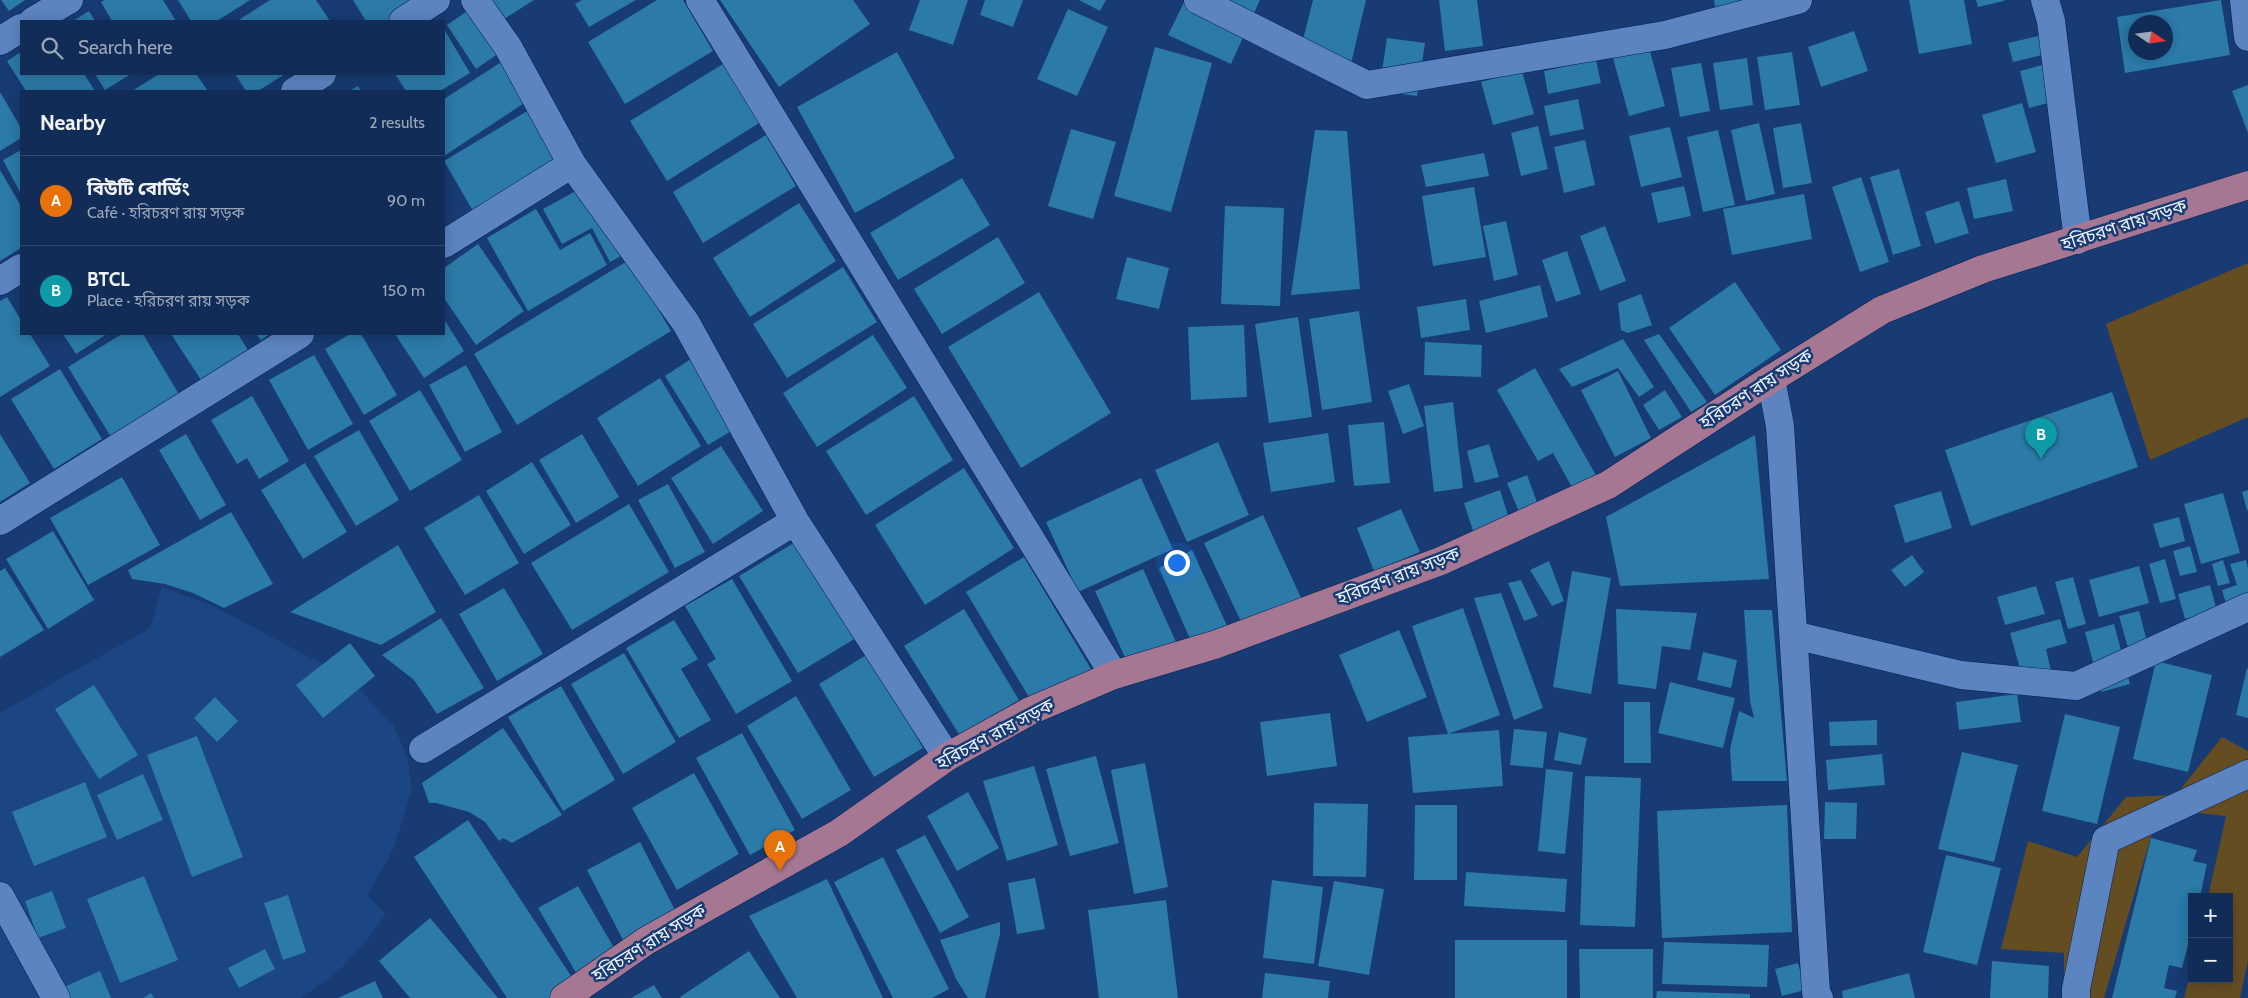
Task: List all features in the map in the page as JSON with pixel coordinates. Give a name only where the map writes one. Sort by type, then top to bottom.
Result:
[{"type":"main road","name":"হরিচরণ রায় সড়ক","points":[[564,998],[646,941],[839,833],[947,757],[1030,711],[1114,675],[1214,645],[1443,560],[1608,485],[1771,379],[1882,310],[1983,270],[2248,184]]},
{"type":"street","points":[[35,20],[69,0]]},
{"type":"street","points":[[405,20],[436,0]]},
{"type":"street","points":[[475,0],[508,48],[572,164],[686,323],[794,521],[947,757]]},
{"type":"street","points":[[700,0],[1114,675]]},
{"type":"street","points":[[1198,0],[1366,85],[1665,35],[1798,0]]},
{"type":"street","points":[[2045,0],[2051,21],[2078,240]]},
{"type":"street","points":[[2244,0],[2248,37]]},
{"type":"street","points":[[0,41],[20,29]]},
{"type":"street","points":[[297,90],[320,75]]},
{"type":"street","points":[[445,243],[572,164]]},
{"type":"street","points":[[0,281],[20,269]]},
{"type":"street","points":[[0,521],[298,335]]},
{"type":"street","points":[[1771,379],[1780,426],[1816,992],[1819,998]]},
{"type":"street","points":[[423,749],[794,521]]},
{"type":"street","points":[[1794,635],[1961,675],[2076,686],[2248,607]]},
{"type":"street","points":[[2076,998],[2076,989],[2106,840],[2248,774]]},
{"type":"street","points":[[0,896],[56,998]]},
{"type":"shaded area","points":[[2248,263],[2248,417],[2150,460],[2106,324]]},
{"type":"shaded area","points":[[162,587],[213,606],[332,669],[363,693],[394,726],[407,757],[412,789],[393,850],[367,895],[386,914],[367,940],[339,971],[301,998],[0,998],[0,713],[150,628]]},
{"type":"shaded area","points":[[2222,737],[2248,751],[2248,960],[2240,998],[2184,998],[2188,982],[2233,983],[2233,893],[2209,893],[2226,816],[2159,809],[2104,998],[2064,998],[2064,953],[2001,949],[2028,841],[2077,857],[2126,797],[2176,795]]},
{"type":"building","points":[[1,0],[25,0],[9,11]]},
{"type":"building","points":[[104,0],[163,0],[175,20],[111,20],[101,2]]},
{"type":"building","points":[[178,0],[250,0],[219,20],[190,20]]},
{"type":"building","points":[[270,0],[316,0],[329,20],[239,20]]},
{"type":"building","points":[[353,0],[420,0],[389,20],[365,20]]},
{"type":"building","points":[[483,0],[534,0],[498,23]]},
{"type":"building","points":[[582,0],[636,0],[589,27],[575,4]]},
{"type":"building","points":[[657,0],[683,0],[713,51],[625,104],[588,42]]},
{"type":"building","points":[[720,0],[853,0],[870,24],[779,87]]},
{"type":"building","points":[[920,0],[968,0],[953,45],[909,30]]},
{"type":"building","points":[[985,0],[1023,0],[1013,27],[980,15]]},
{"type":"building","points":[[1079,0],[1106,0],[1100,11]]},
{"type":"building","points":[[1185,0],[1260,0],[1231,64],[1168,35]]},
{"type":"building","points":[[1313,0],[1366,0],[1349,72],[1298,59]]},
{"type":"building","points":[[1439,0],[1477,0],[1483,46],[1445,51]]},
{"type":"building","points":[[1714,0],[1743,0],[1743,3],[1715,7]]},
{"type":"building","points":[[1909,0],[1964,0],[1972,44],[1919,54]]},
{"type":"building","points":[[1976,0],[2004,0],[2004,1],[1978,7]]},
{"type":"building","points":[[2221,0],[2230,55],[2125,73],[2117,17],[2128,15],[2128,60],[2173,60],[2173,15],[2129,15]]},
{"type":"building","points":[[473,7],[502,51],[476,69],[447,25]]},
{"type":"building","points":[[1068,9],[1108,27],[1077,96],[1037,79]]},
{"type":"building","points":[[89,11],[94,20],[75,20]]},
{"type":"building","points":[[445,31],[470,73],[442,90],[405,90],[396,75],[445,75]]},
{"type":"building","points":[[1854,31],[1868,71],[1821,87],[1808,47]]},
{"type":"building","points":[[2052,33],[2056,52],[2013,62],[2008,43]]},
{"type":"building","points":[[1387,38],[1425,43],[1417,96],[1379,91]]},
{"type":"building","points":[[1155,47],[1212,63],[1171,212],[1114,196]]},
{"type":"building","points":[[1649,48],[1665,106],[1629,116],[1613,58]]},
{"type":"building","points":[[897,52],[955,158],[855,213],[797,107]]},
{"type":"building","points":[[1792,52],[1800,105],[1765,110],[1757,57]]},
{"type":"building","points":[[20,53],[20,75],[85,75],[94,90],[25,90],[7,61]]},
{"type":"building","points":[[1747,58],[1753,105],[1720,110],[1713,63]]},
{"type":"building","points":[[1596,60],[1601,83],[1548,94],[1544,71]]},
{"type":"building","points":[[503,61],[529,100],[445,155],[445,98]]},
{"type":"building","points":[[2054,62],[2063,99],[2029,108],[2020,71]]},
{"type":"building","points":[[1701,63],[1710,111],[1680,117],[1671,68]]},
{"type":"building","points":[[723,64],[759,123],[667,181],[630,121]]},
{"type":"building","points":[[1522,71],[1534,114],[1493,125],[1481,82]]},
{"type":"building","points":[[96,75],[129,75],[105,90]]},
{"type":"building","points":[[157,75],[197,75],[207,90],[134,90]]},
{"type":"building","points":[[236,75],[283,75],[260,90],[245,90]]},
{"type":"building","points":[[2248,85],[2248,133],[2232,91]]},
{"type":"building","points":[[358,86],[360,90],[351,90]]},
{"type":"building","points":[[0,92],[20,126],[20,139],[0,151]]},
{"type":"building","points":[[1578,99],[1584,129],[1550,136],[1544,106]]},
{"type":"building","points":[[2022,103],[2036,152],[1996,163],[1982,115]]},
{"type":"building","points":[[534,107],[563,155],[473,211],[445,160]]},
{"type":"building","points":[[1759,123],[1775,194],[1746,201],[1731,130]]},
{"type":"building","points":[[1801,123],[1812,183],[1783,188],[1773,128]]},
{"type":"building","points":[[1538,126],[1548,169],[1521,176],[1511,133]]},
{"type":"building","points":[[1670,127],[1682,177],[1641,187],[1629,136]]},
{"type":"building","points":[[1071,129],[1116,142],[1093,219],[1048,206]]},
{"type":"building","points":[[1315,130],[1347,131],[1360,289],[1291,295]]},
{"type":"building","points":[[1718,130],[1735,205],[1703,212],[1687,137]]},
{"type":"building","points":[[766,135],[796,186],[703,243],[673,192]]},
{"type":"building","points":[[1585,140],[1595,185],[1564,193],[1554,147]]},
{"type":"building","points":[[20,151],[20,192],[3,160]]},
{"type":"building","points":[[1484,153],[1489,176],[1426,187],[1421,165]]},
{"type":"building","points":[[1899,169],[1921,246],[1893,255],[1870,177]]},
{"type":"building","points":[[0,170],[20,204],[20,249],[0,261]]},
{"type":"building","points":[[1861,177],[1889,262],[1860,272],[1832,187]]},
{"type":"building","points":[[962,178],[990,225],[898,280],[870,233]]},
{"type":"building","points":[[2006,179],[2013,211],[1974,219],[1967,188]]},
{"type":"building","points":[[585,186],[623,255],[610,262],[592,228],[562,244],[543,209]]},
{"type":"building","points":[[1684,186],[1691,216],[1658,223],[1651,193]]},
{"type":"building","points":[[1474,187],[1486,257],[1433,266],[1422,196]]},
{"type":"building","points":[[1804,194],[1812,239],[1732,255],[1723,209]]},
{"type":"building","points":[[1959,201],[1969,233],[1935,244],[1925,212]]},
{"type":"building","points":[[799,203],[836,261],[750,317],[713,258]]},
{"type":"building","points":[[1225,206],[1284,208],[1280,306],[1221,304]]},
{"type":"building","points":[[536,209],[560,250],[590,233],[607,265],[528,311],[487,238]]},
{"type":"building","points":[[1506,221],[1518,275],[1494,281],[1483,226]]},
{"type":"building","points":[[1605,226],[1626,281],[1600,291],[1580,236]]},
{"type":"building","points":[[998,237],[1025,283],[942,334],[914,289]]},
{"type":"building","points":[[478,244],[524,311],[476,345],[445,299],[445,267]]},
{"type":"building","points":[[1567,251],[1581,294],[1556,302],[1542,260]]},
{"type":"building","points":[[1127,257],[1169,268],[1159,309],[1116,299]]},
{"type":"building","points":[[629,260],[671,331],[517,425],[474,354]]},
{"type":"building","points":[[843,267],[877,322],[787,378],[753,324]]},
{"type":"building","points":[[1735,282],[1781,350],[1715,395],[1669,328]]},
{"type":"building","points":[[1540,285],[1548,317],[1486,333],[1479,301]]},
{"type":"building","points":[[1039,292],[1111,413],[1021,468],[948,347]]},
{"type":"building","points":[[1641,294],[1652,325],[1628,333],[1621,330],[1618,303]]},
{"type":"building","points":[[7,297],[20,318],[20,335],[31,335],[50,366],[0,397],[0,301]]},
{"type":"building","points":[[1466,299],[1470,330],[1421,338],[1417,307]]},
{"type":"building","points":[[1359,311],[1372,402],[1322,410],[1309,319]]},
{"type":"building","points":[[1298,317],[1312,417],[1269,423],[1255,324]]},
{"type":"building","points":[[445,321],[464,351],[424,378],[396,335],[445,335]]},
{"type":"building","points":[[1244,325],[1247,397],[1191,400],[1188,327]]},
{"type":"building","points":[[1659,334],[1707,402],[1691,412],[1644,340]]},
{"type":"building","points":[[64,335],[105,335],[76,354]]},
{"type":"building","points":[[120,335],[144,335],[180,396],[111,437],[68,367]]},
{"type":"building","points":[[172,335],[239,335],[248,350],[201,380]]},
{"type":"building","points":[[257,335],[268,335],[261,340]]},
{"type":"building","points":[[348,335],[362,335],[397,395],[364,415],[325,349]]},
{"type":"building","points":[[873,335],[907,388],[817,447],[783,393]]},
{"type":"building","points":[[1623,339],[1654,387],[1639,397],[1618,368],[1572,387],[1559,369]]},
{"type":"building","points":[[1425,342],[1482,345],[1481,377],[1424,375]]},
{"type":"building","points":[[314,355],[353,424],[308,450],[269,380]]},
{"type":"building","points":[[694,357],[738,427],[708,445],[665,376]]},
{"type":"building","points":[[466,365],[502,432],[465,452],[429,385]]},
{"type":"building","points":[[1535,368],[1597,477],[1574,491],[1553,453],[1538,461],[1497,390]]},
{"type":"building","points":[[60,369],[102,439],[54,469],[11,399]]},
{"type":"building","points":[[1618,371],[1651,438],[1615,457],[1581,390]]},
{"type":"building","points":[[660,378],[701,446],[638,486],[597,418]]},
{"type":"building","points":[[1409,384],[1424,426],[1403,434],[1388,391]]},
{"type":"building","points":[[420,390],[462,460],[410,491],[369,421]]},
{"type":"building","points":[[1665,390],[1682,417],[1659,430],[1643,405]]},
{"type":"building","points":[[2112,392],[2138,467],[1971,526],[1945,450]]},
{"type":"building","points":[[252,396],[289,461],[259,479],[247,458],[237,464],[211,420]]},
{"type":"building","points":[[914,396],[953,460],[866,515],[826,451]]},
{"type":"building","points":[[1453,402],[1463,488],[1434,492],[1424,406]]},
{"type":"building","points":[[1384,422],[1390,483],[1354,486],[1348,425]]},
{"type":"building","points":[[359,430],[399,500],[356,526],[314,456]]},
{"type":"building","points":[[1328,433],[1335,482],[1271,492],[1263,443]]},
{"type":"building","points":[[0,434],[30,483],[0,502]]},
{"type":"building","points":[[186,434],[226,505],[200,520],[159,450]]},
{"type":"building","points":[[582,434],[619,497],[576,523],[539,460]]},
{"type":"building","points":[[1755,435],[1769,579],[1620,586],[1606,517]]},
{"type":"building","points":[[1218,442],[1249,515],[1187,542],[1155,470]]},
{"type":"building","points":[[1489,444],[1499,477],[1475,483],[1467,451]]},
{"type":"building","points":[[721,446],[763,511],[713,544],[671,478]]},
{"type":"building","points":[[532,462],[571,525],[524,554],[486,491]]},
{"type":"building","points":[[305,463],[347,532],[303,559],[261,490]]},
{"type":"building","points":[[964,468],[1014,548],[925,605],[875,525]]},
{"type":"building","points":[[1527,475],[1538,505],[1519,512],[1507,483]]},
{"type":"building","points":[[122,477],[160,545],[88,585],[50,518]]},
{"type":"building","points":[[1141,478],[1173,549],[1078,592],[1046,522]]},
{"type":"building","points":[[668,484],[705,552],[675,568],[638,500]]},
{"type":"building","points":[[1500,490],[1510,522],[1474,534],[1464,503]]},
{"type":"building","points":[[2248,490],[2248,510],[2247,510],[2242,492]]},
{"type":"building","points":[[1941,491],[1952,528],[1905,543],[1894,505]]},
{"type":"building","points":[[2223,493],[2240,553],[2201,564],[2184,504]]},
{"type":"building","points":[[479,495],[519,563],[465,595],[424,528]]},
{"type":"building","points":[[629,504],[669,572],[572,630],[531,563]]},
{"type":"building","points":[[1401,509],[1420,552],[1374,571],[1357,528]]},
{"type":"building","points":[[231,512],[273,584],[224,608],[193,593],[165,584],[132,579],[128,570]]},
{"type":"building","points":[[1263,515],[1303,602],[1245,630],[1204,543]]},
{"type":"building","points":[[2179,517],[2185,541],[2160,548],[2153,524]]},
{"type":"building","points":[[53,531],[94,600],[48,629],[6,559]]},
{"type":"building","points":[[797,541],[856,638],[798,673],[739,576]]},
{"type":"building","points":[[398,545],[436,612],[381,645],[290,612]]},
{"type":"building","points":[[2190,546],[2197,572],[2180,576],[2173,551]]},
{"type":"building","points":[[1192,550],[1229,630],[1193,646],[1159,568]]},
{"type":"building","points":[[1912,555],[1924,572],[1905,587],[1891,570]]},
{"type":"building","points":[[1024,557],[1091,669],[1033,704],[966,592]]},
{"type":"building","points":[[2165,559],[2176,599],[2160,603],[2149,564]]},
{"type":"building","points":[[2223,560],[2230,583],[2218,586],[2212,564]]},
{"type":"building","points":[[2246,560],[2248,568],[2248,609],[2229,614],[2222,590],[2237,585],[2230,564]]},
{"type":"building","points":[[1549,561],[1564,601],[1552,606],[1530,570]]},
{"type":"building","points":[[2139,566],[2149,603],[2099,617],[2089,580]]},
{"type":"building","points":[[5,568],[44,630],[0,657],[0,571]]},
{"type":"building","points":[[1143,569],[1176,642],[1128,664],[1095,591]]},
{"type":"building","points":[[1572,571],[1611,578],[1591,694],[1553,687]]},
{"type":"building","points":[[2073,577],[2086,624],[2068,629],[2055,582]]},
{"type":"building","points":[[732,579],[792,681],[736,714],[707,664],[716,659],[685,606]]},
{"type":"building","points":[[1521,580],[1538,616],[1524,621],[1508,583]]},
{"type":"building","points":[[2210,585],[2217,611],[2185,619],[2178,594]]},
{"type":"building","points":[[2036,586],[2045,614],[2005,625],[1997,597]]},
{"type":"building","points":[[504,588],[543,654],[497,681],[459,614]]},
{"type":"building","points":[[1501,593],[1543,708],[1514,720],[1474,598]]},
{"type":"building","points":[[1463,608],[1500,715],[1448,734],[1412,626]]},
{"type":"building","points":[[964,609],[1019,700],[960,736],[904,646]]},
{"type":"building","points":[[1616,609],[1697,613],[1690,650],[1662,646],[1656,689],[1618,684]]},
{"type":"building","points":[[1744,610],[1772,610],[1787,781],[1732,781],[1730,749],[1739,711],[1754,718],[1750,701]]},
{"type":"building","points":[[2139,611],[2149,649],[2130,655],[2119,616]]},
{"type":"building","points":[[441,618],[484,688],[437,714],[414,680],[382,655]]},
{"type":"building","points":[[2060,619],[2067,643],[2046,649],[2051,671],[2023,679],[2010,633]]},
{"type":"building","points":[[674,620],[698,659],[681,669],[711,720],[679,738],[626,648]]},
{"type":"building","points":[[2114,624],[2130,684],[2101,692],[2085,632]]},
{"type":"building","points":[[1399,630],[1427,697],[1367,722],[1339,655]]},
{"type":"building","points":[[350,643],[375,676],[323,718],[296,685]]},
{"type":"building","points":[[1703,652],[1737,660],[1731,688],[1697,680]]},
{"type":"building","points":[[624,653],[676,742],[623,774],[571,684]]},
{"type":"building","points":[[868,654],[923,748],[874,777],[819,684]]},
{"type":"building","points":[[2156,661],[2212,675],[2188,772],[2133,759]]},
{"type":"building","points":[[2248,669],[2248,718],[2236,715]]},
{"type":"building","points":[[1670,682],[1735,698],[1723,748],[1658,733]]},
{"type":"building","points":[[94,685],[138,755],[99,779],[55,709]]},
{"type":"building","points":[[561,686],[615,780],[563,811],[508,717]]},
{"type":"building","points":[[2017,694],[2021,722],[1959,730],[1956,702]]},
{"type":"building","points":[[796,696],[851,790],[802,819],[747,726]]},
{"type":"building","points":[[215,697],[238,721],[217,742],[194,718]]},
{"type":"building","points":[[1624,702],[1650,702],[1651,763],[1624,763]]},
{"type":"building","points":[[1330,713],[1337,766],[1267,776],[1260,722]]},
{"type":"building","points":[[2065,714],[2120,727],[2097,824],[2042,811]]},
{"type":"building","points":[[1877,720],[1877,745],[1830,746],[1829,722]]},
{"type":"building","points":[[503,728],[562,815],[512,843],[503,838],[499,841],[485,822],[469,812],[436,803],[429,803],[422,783]]},
{"type":"building","points":[[1514,729],[1547,732],[1543,768],[1510,765]]},
{"type":"building","points":[[1499,730],[1503,786],[1413,793],[1408,737]]},
{"type":"building","points":[[1559,732],[1587,738],[1581,765],[1554,760]]},
{"type":"building","points":[[742,733],[795,830],[750,855],[696,758]]},
{"type":"building","points":[[197,736],[243,857],[192,877],[147,755]]},
{"type":"building","points":[[1962,752],[2018,765],[1994,862],[1938,849]]},
{"type":"building","points":[[1882,754],[1885,785],[1828,790],[1826,760]]},
{"type":"building","points":[[1096,756],[1119,843],[1070,856],[1046,769]]},
{"type":"building","points":[[1145,763],[1168,887],[1134,894],[1111,770]]},
{"type":"building","points":[[1034,766],[1058,845],[1007,861],[983,781]]},
{"type":"building","points":[[1546,769],[1573,772],[1565,854],[1538,851]]},
{"type":"building","points":[[694,773],[739,854],[677,890],[632,808]]},
{"type":"building","points":[[143,774],[163,820],[117,840],[97,795]]},
{"type":"building","points":[[1585,776],[1641,778],[1635,927],[1580,925]]},
{"type":"building","points":[[85,782],[107,837],[34,866],[12,812]]},
{"type":"building","points":[[968,792],[999,848],[957,871],[927,816]]},
{"type":"building","points":[[1825,802],[1857,803],[1856,839],[1824,839]]},
{"type":"building","points":[[1314,803],[1368,804],[1366,877],[1313,876]]},
{"type":"building","points":[[1415,805],[1457,805],[1457,880],[1414,880]]},
{"type":"building","points":[[1787,805],[1792,932],[1662,938],[1657,811]]},
{"type":"building","points":[[468,820],[575,982],[551,998],[507,998],[414,857]]},
{"type":"building","points":[[925,835],[969,917],[940,933],[896,850]]},
{"type":"building","points":[[2151,838],[2197,850],[2193,861],[2207,864],[2201,893],[2188,893],[2188,945],[2182,968],[2169,965],[2164,988],[2177,991],[2175,998],[2112,998]]},
{"type":"building","points":[[640,842],[679,918],[626,946],[587,870]]},
{"type":"building","points":[[1946,855],[2001,868],[1977,965],[1923,952]]},
{"type":"building","points":[[883,857],[949,989],[932,998],[893,998],[834,882]]},
{"type":"building","points":[[1466,872],[1567,879],[1565,912],[1464,906]]},
{"type":"building","points":[[144,876],[178,960],[120,983],[87,899]]},
{"type":"building","points":[[1035,878],[1045,929],[1017,934],[1008,883]]},
{"type":"building","points":[[827,879],[883,998],[797,998],[749,916]]},
{"type":"building","points":[[1272,880],[1323,887],[1314,964],[1263,958]]},
{"type":"building","points":[[1334,881],[1384,889],[1369,975],[1318,966]]},
{"type":"building","points":[[578,886],[617,953],[578,976],[538,908]]},
{"type":"building","points":[[52,891],[66,928],[38,938],[25,901]]},
{"type":"building","points":[[288,895],[306,952],[283,960],[264,903]]},
{"type":"building","points":[[1166,900],[1178,998],[1099,998],[1088,910]]},
{"type":"building","points":[[430,918],[498,998],[410,998],[379,961]]},
{"type":"building","points":[[1000,922],[1000,934],[985,998],[968,998],[956,979],[940,940]]},
{"type":"building","points":[[1455,940],[1567,940],[1567,998],[1455,998]]},
{"type":"building","points":[[1664,942],[1769,945],[1767,987],[1662,984]]},
{"type":"building","points":[[265,949],[275,969],[239,988],[228,968]]},
{"type":"building","points":[[1579,949],[1653,949],[1653,998],[1580,998]]},
{"type":"building","points":[[749,951],[780,998],[680,997]]},
{"type":"building","points":[[1992,961],[2049,966],[2048,998],[1990,998]]},
{"type":"building","points":[[1798,963],[1805,990],[1782,996],[1775,969]]},
{"type":"building","points":[[100,971],[111,998],[69,998],[64,987]]},
{"type":"building","points":[[1265,973],[1330,981],[1328,998],[1262,998]]},
{"type":"building","points":[[1909,973],[1915,998],[1843,998],[1842,991]]},
{"type":"building","points":[[375,981],[383,998],[338,998]]},
{"type":"building","points":[[654,985],[662,998],[631,998]]},
{"type":"building","points":[[1657,991],[1750,994],[1750,998],[1656,998]]},
{"type":"building","points":[[151,993],[154,998],[143,998]]},
{"type":"place","name":"BTCL","points":[[2041,459]]},
{"type":"place","name":"বিউটি বোর্ডিং","points":[[780,871]]}]
